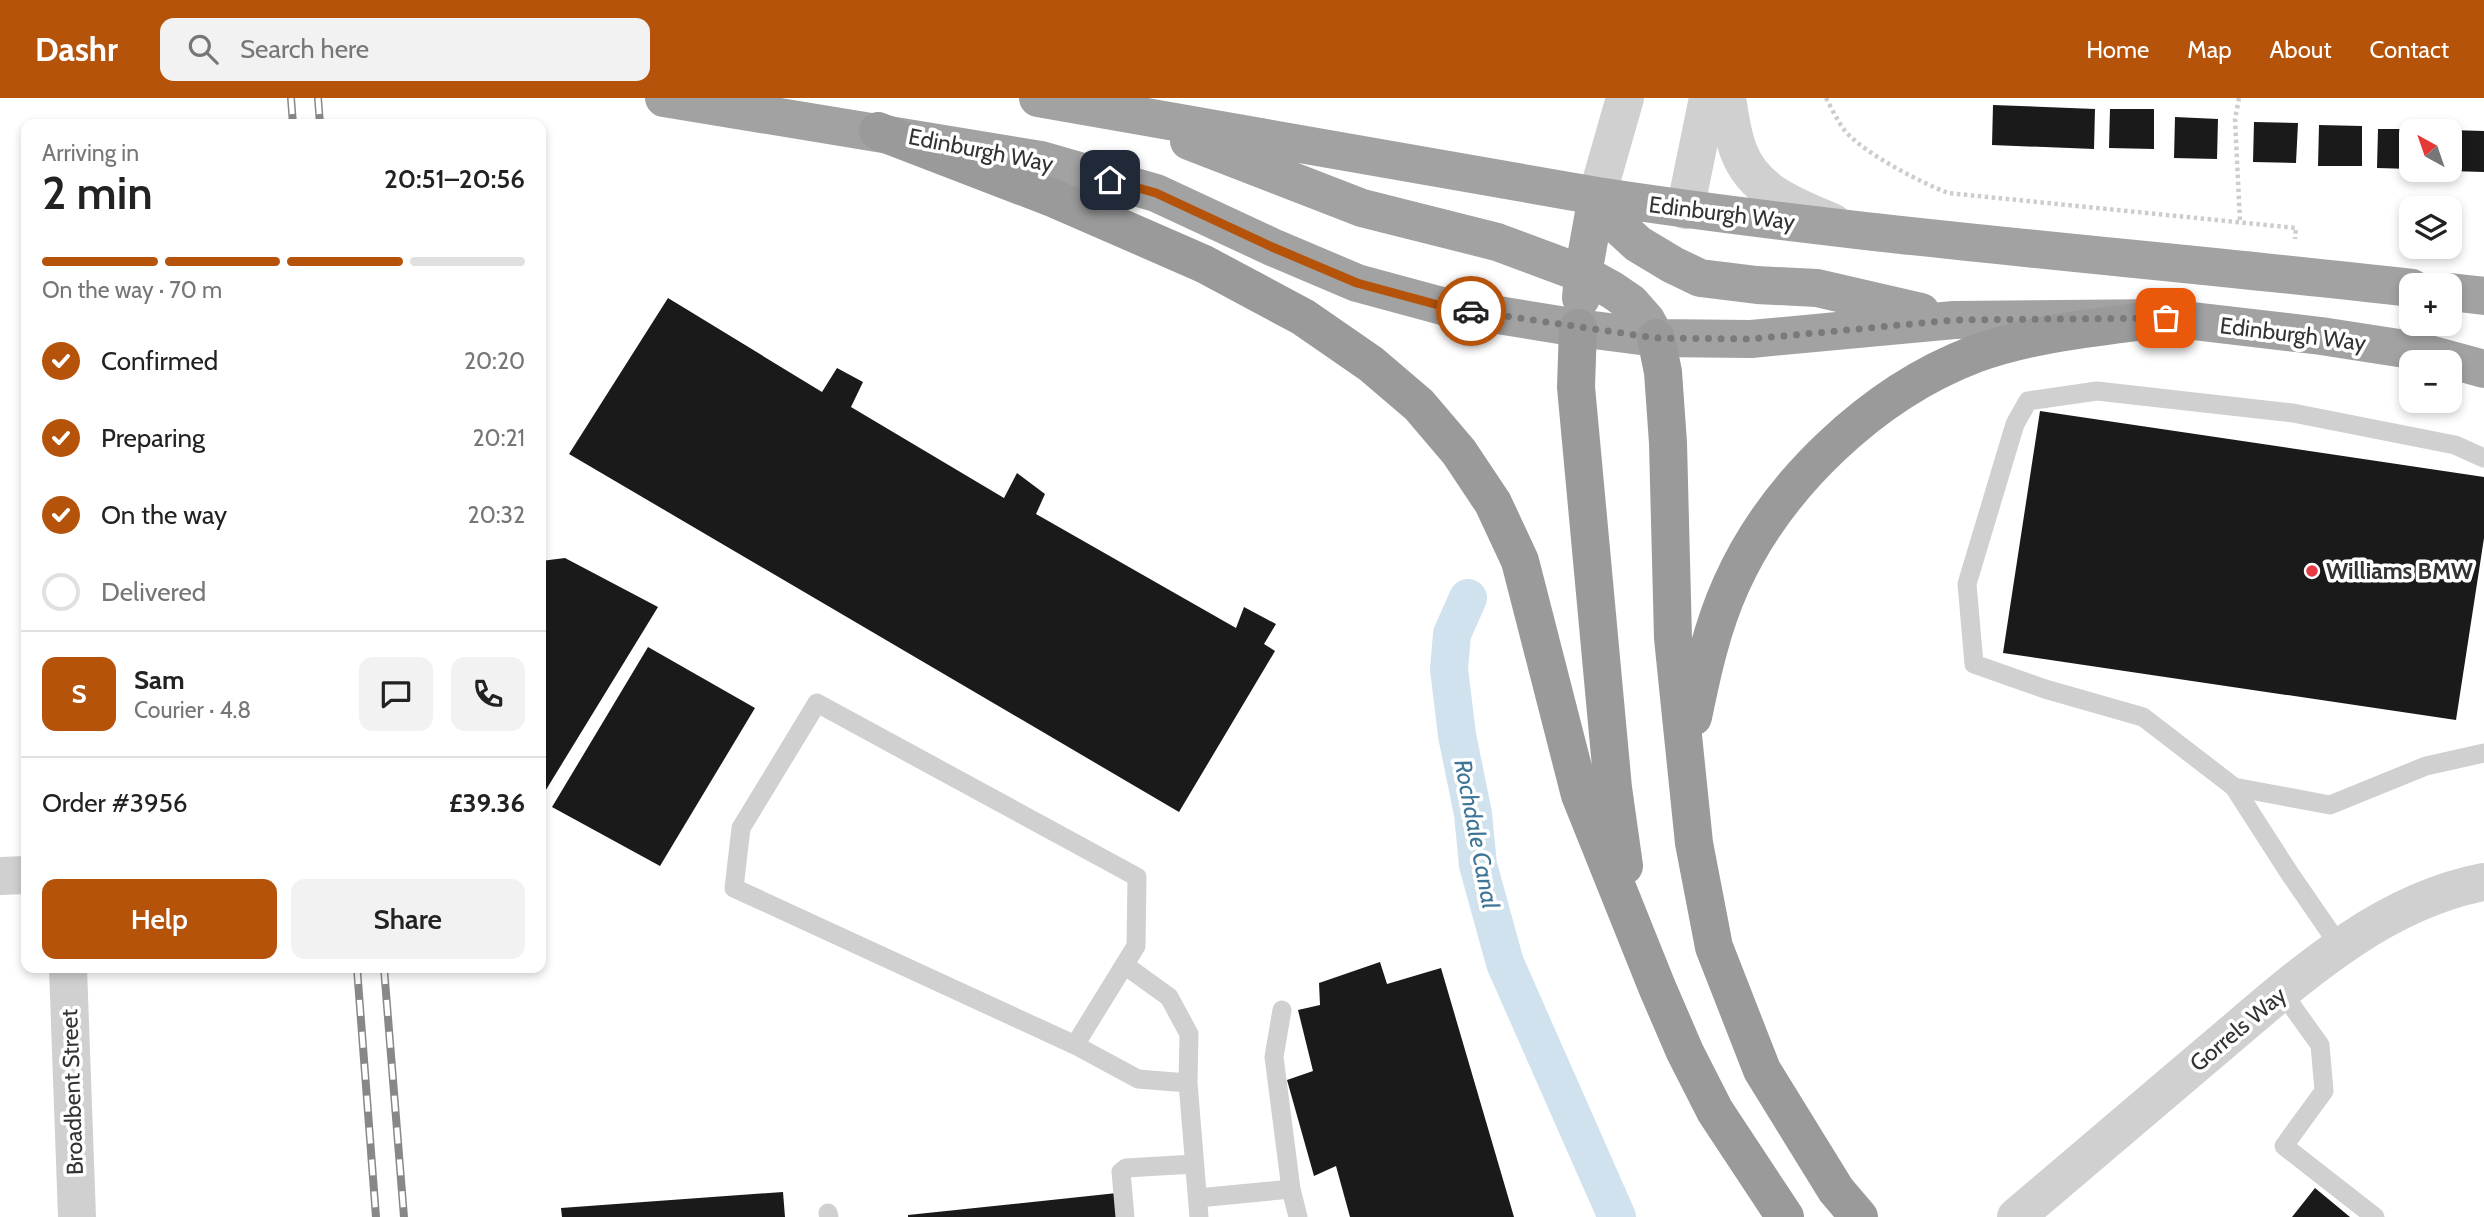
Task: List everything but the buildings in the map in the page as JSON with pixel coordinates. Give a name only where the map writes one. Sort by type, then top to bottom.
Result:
[{"type":"highway","name":"Edinburgh Way","points":[[664,98],[878,131],[1041,160],[1156,193],[1357,283],[1442,306],[1578,328],[1656,338],[1751,339],[1954,320],[2166,318],[2405,349],[2484,369]]},
{"type":"highway","name":"Edinburgh Way","points":[[1038,98],[1685,209],[2399,286]]},
{"type":"highway","points":[[1108,110],[1362,208],[1497,242],[1583,274],[1612,289],[1631,303],[1646,320],[1656,338],[1663,372],[1668,443],[1673,638],[1694,843],[1714,947],[1762,1070],[1836,1190],[1859,1217]]},
{"type":"highway","points":[[878,131],[1055,199],[1204,264],[1303,317],[1371,364],[1419,405],[1459,452],[1493,503],[1520,561],[1580,795],[1685,1052],[1715,1111],[1780,1210]]},
{"type":"highway","points":[[1597,196],[1583,274],[1576,387],[1613,788],[1633,924]]},
{"type":"highway","points":[[1597,196],[1614,222],[1637,244],[1700,278],[1757,285],[1817,288],[1954,320]]},
{"type":"highway","points":[[1656,338],[1685,209]]},
{"type":"highway","points":[[2462,293],[2484,296]]},
{"type":"highway","points":[[1686,750],[1703,666],[1730,587],[1769,519],[1806,471],[1878,406],[1973,355],[2032,337],[2166,318]]},
{"type":"street","points":[[1597,196],[1625,98]]},
{"type":"street","points":[[1685,209],[1708,98]]},
{"type":"street","points":[[1727,98],[1739,152],[1749,172],[1783,202],[1848,228]]},
{"type":"street","points":[[0,876],[21,875]]},
{"type":"street","name":"Gorrels Way","points":[[2015,1217],[2282,992],[2369,926],[2450,888],[2484,882]]},
{"type":"street","name":"Broadbent Street","points":[[68,973],[77,1217]]},
{"type":"lane","points":[[2341,948],[2234,787],[2143,717],[2045,689],[1974,664],[1966,583],[2015,424],[2028,401],[2097,391],[2292,413],[2455,445],[2484,458]]},
{"type":"lane","points":[[1075,1045],[1136,946],[1137,877],[817,703],[741,828],[734,888],[1075,1045],[1138,1079],[1188,1083]]},
{"type":"lane","points":[[2234,787],[2330,805],[2427,766],[2484,753]]},
{"type":"lane","points":[[1126,966],[1169,997],[1189,1034],[1188,1083],[1199,1208],[1292,1189]]},
{"type":"lane","points":[[2282,992],[2320,1045],[2324,1091],[2284,1146],[2375,1217]]},
{"type":"lane","points":[[1282,1010],[1274,1057],[1298,1217]]},
{"type":"lane","points":[[1125,1217],[1121,1172],[1126,1168],[1194,1164]]},
{"type":"path","points":[[1826,98],[1846,132],[1879,158],[1948,193],[2296,228]]},
{"type":"path","points":[[2239,98],[2235,119],[2240,222]]},
{"type":"waterway","name":"Rochdale Canal","points":[[1468,598],[1452,634],[1449,669],[1457,735],[1473,814],[1478,865],[1505,963],[1617,1217]]},
{"type":"railway","points":[[291,98],[293,119]]},
{"type":"railway","points":[[318,98],[320,119]]},
{"type":"railway","points":[[357,973],[376,1217]]},
{"type":"railway","points":[[384,973],[404,1217]]},
{"type":"way so far","points":[[1471,311],[1656,338],[1751,339],[1954,320],[2166,318]]},
{"type":"place","name":"Williams BMW","points":[[2312,571]]},
{"type":"route","points":[[1110,180],[1156,193],[1357,283],[1471,311]]}]
